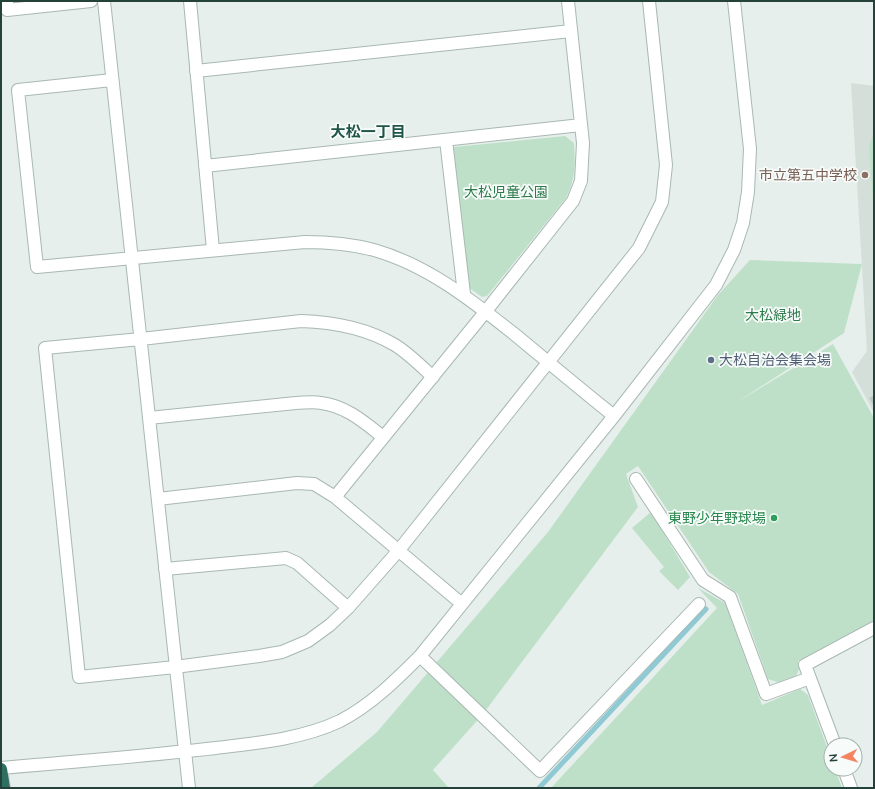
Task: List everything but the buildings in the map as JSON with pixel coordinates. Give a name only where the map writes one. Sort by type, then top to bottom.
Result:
[{"type":"highway","points":[[1,769],[4,788]]},
{"type":"street","points":[[7,6],[91,1]]},
{"type":"street","points":[[104,1],[189,788]]},
{"type":"street","points":[[190,1],[213,250]]},
{"type":"street","points":[[335,496],[486,311],[573,201],[580,181],[583,143],[568,1]]},
{"type":"street","points":[[433,376],[396,346],[374,334],[350,327],[324,322],[301,321],[45,348],[80,677],[175,667],[282,652],[308,641],[330,625],[348,608],[399,550],[639,248],[662,202],[666,165],[649,1]]},
{"type":"street","points":[[1,769],[185,751],[276,740],[317,730],[340,721],[369,703],[393,683],[420,656],[614,416],[716,285],[734,250],[743,224],[748,192],[750,149],[734,1]]},
{"type":"street","points":[[196,71],[571,31]]},
{"type":"street","points":[[112,80],[18,90],[37,267],[305,242],[336,243],[373,250],[406,262],[464,294],[614,416]]},
{"type":"street","points":[[205,166],[581,125]]},
{"type":"street","points":[[446,140],[464,294]]},
{"type":"street","points":[[149,418],[296,403],[320,402],[338,406],[353,413],[383,437]]},
{"type":"street","points":[[636,479],[703,580],[730,597],[766,694],[810,678]]},
{"type":"street","points":[[158,499],[297,483],[314,484],[335,496],[462,604]]},
{"type":"street","points":[[165,570],[286,558],[297,563],[348,608]]},
{"type":"street","points":[[420,656],[540,771],[700,604]]},
{"type":"street","points":[[832,737],[805,665],[874,628]]},
{"type":"street","points":[[847,777],[851,788]]},
{"type":"shaded area","name":"市立第五中学校","points":[[851,83],[874,86],[874,413],[852,372],[867,351]]},
{"type":"green space","points":[[874,132],[874,215],[869,146]]},
{"type":"green space","name":"大松児童公園","points":[[565,136],[574,143],[575,159],[573,177],[566,198],[487,296],[482,297],[465,285],[451,151],[454,147]]},
{"type":"green space","name":"大松緑地","points":[[750,260],[862,264],[844,333],[737,402],[833,344],[874,418],[874,620],[798,661],[800,667],[796,676],[780,683],[768,679],[738,594],[709,572],[638,466],[626,474],[638,507],[483,714],[433,770],[449,788],[311,788],[377,732],[548,532],[718,295]]},
{"type":"green space","points":[[651,512],[690,577],[678,590],[659,571],[664,567],[632,528]]},
{"type":"green space","points":[[698,588],[725,603],[762,705],[800,689],[808,695],[823,737],[823,777],[838,777],[842,788],[551,788],[717,608]]},
{"type":"waterway","points":[[539,788],[706,609]]},
{"type":"place","name":"市立第五中学校","points":[[865,175]]},
{"type":"place","name":"大松自治会集会場","points":[[711,360]]},
{"type":"place","name":"東野少年野球場","points":[[774,518]]},
{"type":"district","name":"大松一丁目","points":[[368,132]]}]
